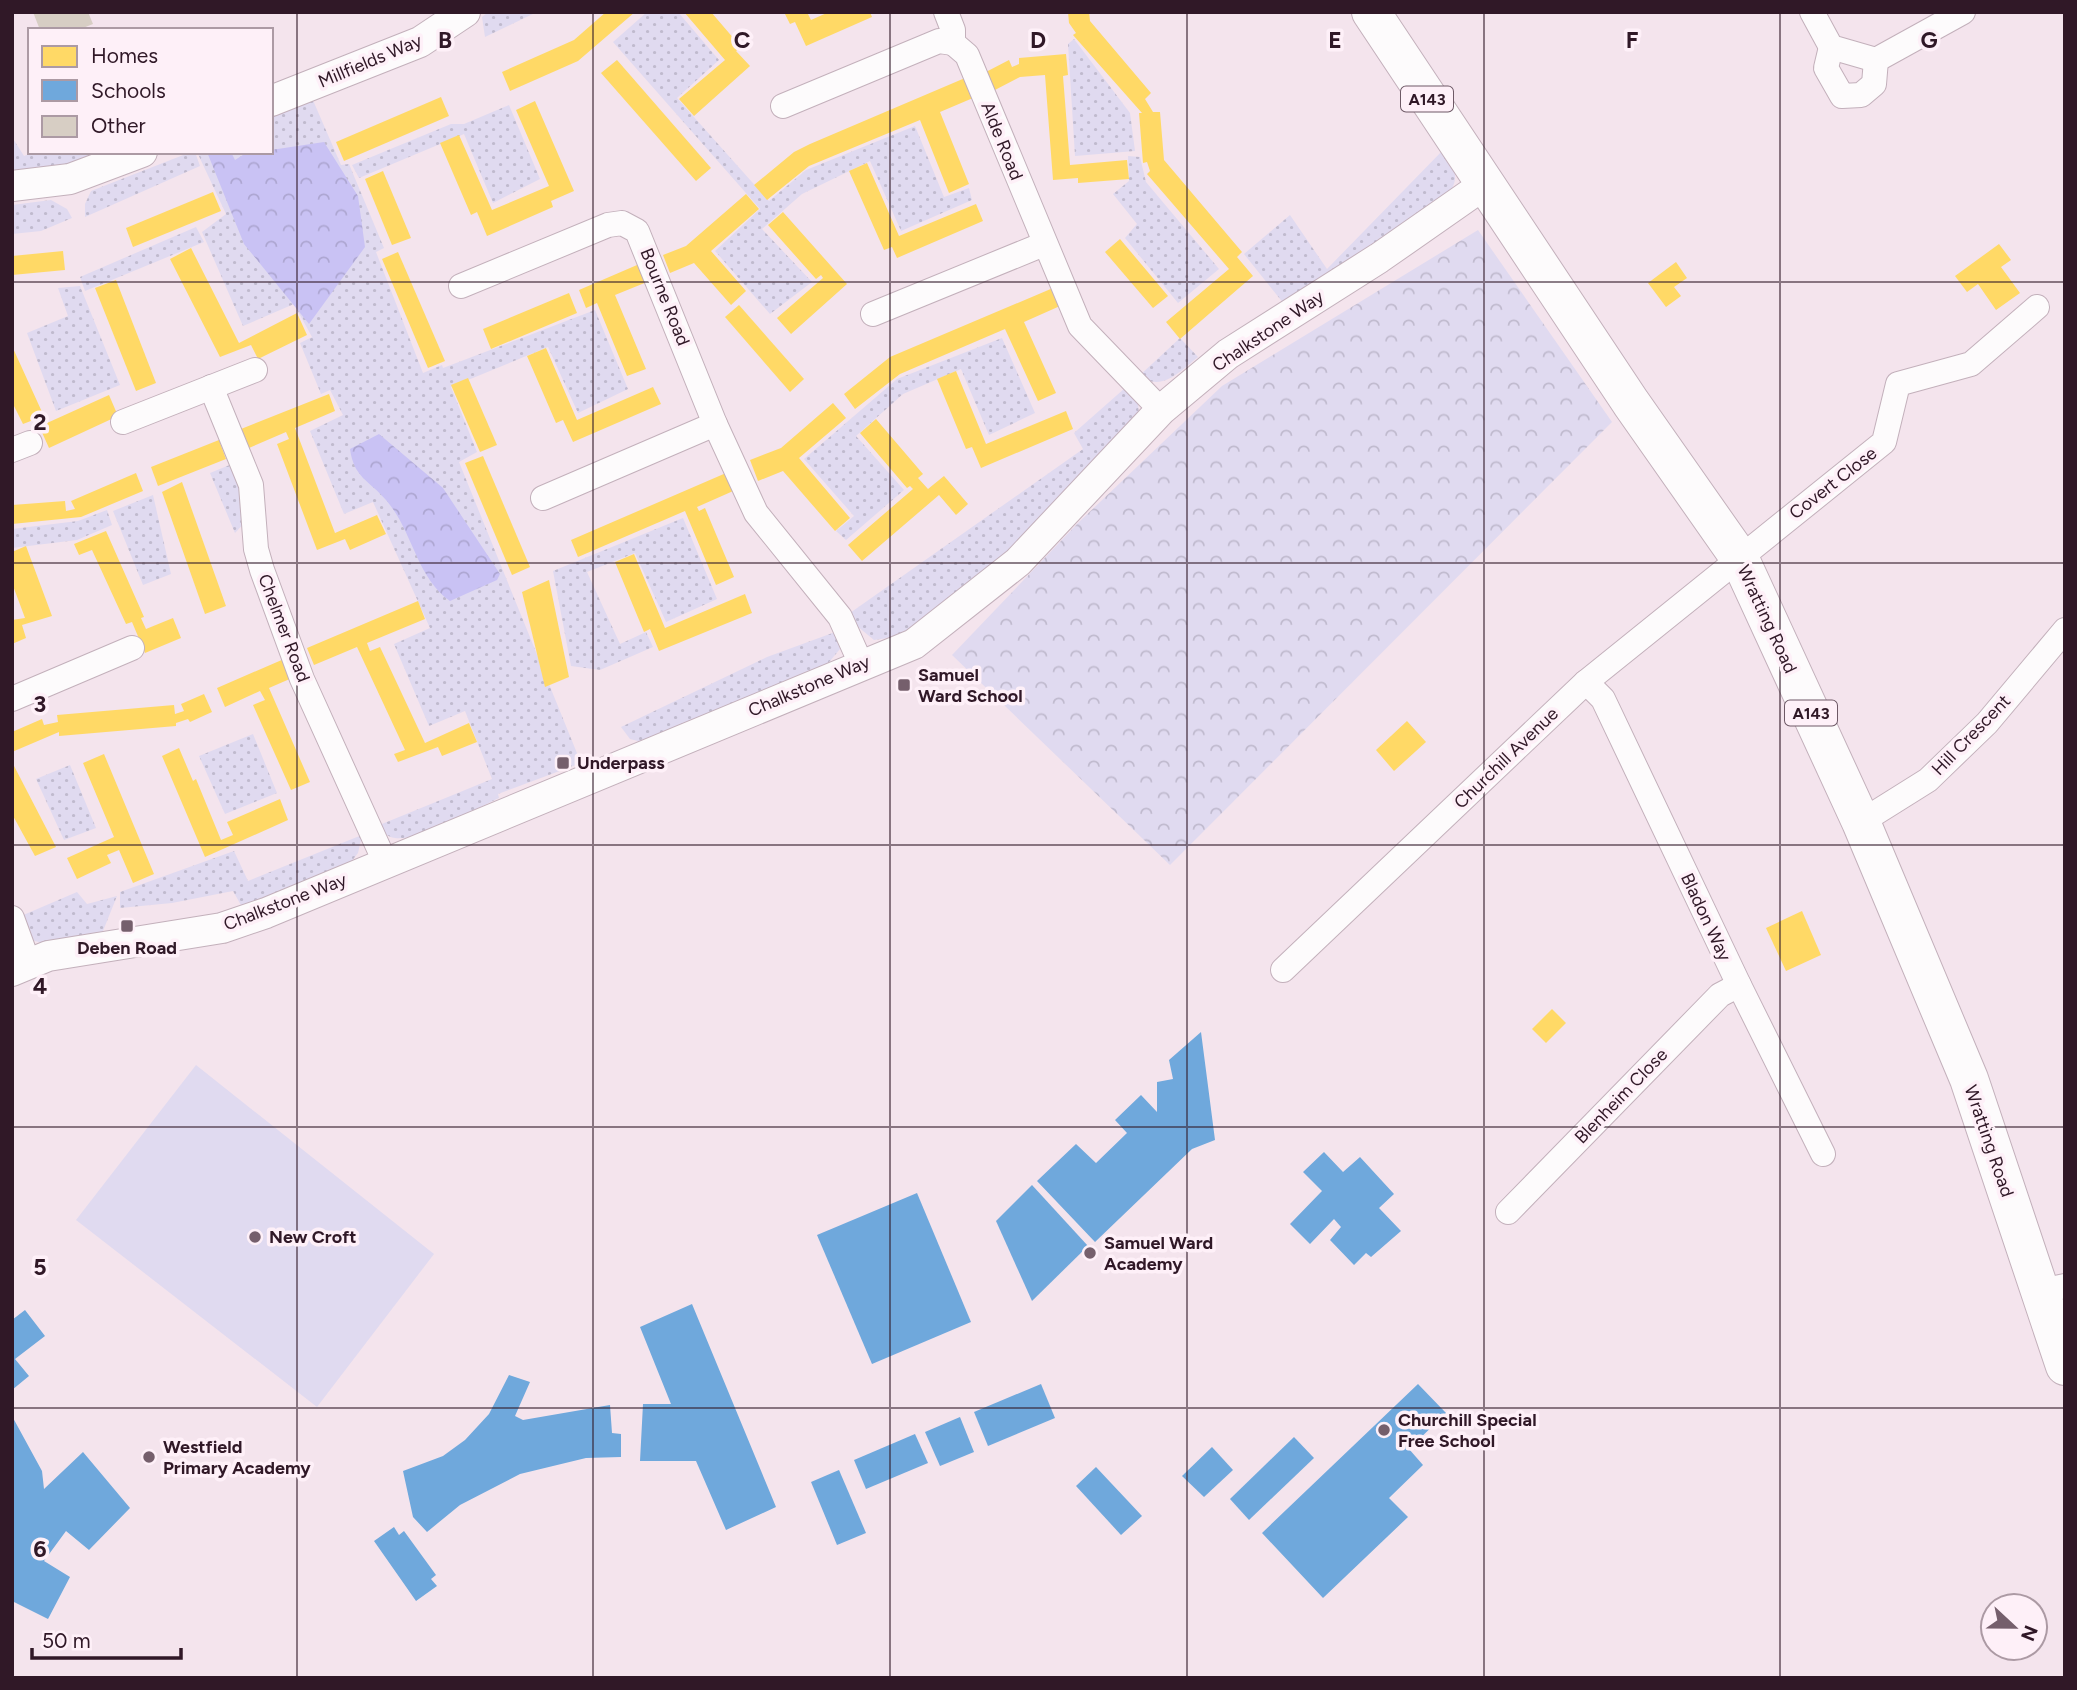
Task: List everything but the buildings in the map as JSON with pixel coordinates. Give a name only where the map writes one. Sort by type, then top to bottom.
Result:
[{"type":"main road","name":"Wratting Road","points":[[1372,13],[1739,558],[1861,822],[1969,1079],[2053,1289]]},
{"type":"main road","name":"A143","points":[[2053,1289],[2065,1366]]},
{"type":"street","name":"Millfields Way","points":[[273,100],[420,42],[465,12]]},
{"type":"street","name":"Alde Road","points":[[946,12],[953,30],[953,43],[967,55],[1080,326],[1161,410]]},
{"type":"street","points":[[1812,12],[1831,47],[1826,68],[1842,96],[1861,95],[1874,84],[1876,60]]},
{"type":"street","points":[[1831,47],[1876,60],[1963,12]]},
{"type":"street","points":[[783,106],[939,41],[953,43]]},
{"type":"street","points":[[12,187],[70,179],[137,154]]},
{"type":"street","name":"Chalkstone Way","points":[[20,967],[48,956],[222,928],[914,644],[993,585],[1161,410],[1228,354],[1379,258],[1485,184]]},
{"type":"street","name":"Bourne Road","points":[[461,286],[608,225],[622,223],[638,230],[715,424],[756,513],[840,617],[861,664]]},
{"type":"street","points":[[873,314],[1044,244]]},
{"type":"street","name":"Covert Close","points":[[1739,558],[1884,442],[1898,383],[1971,363],[2037,307]]},
{"type":"street","points":[[123,422],[255,370]]},
{"type":"street","name":"Chelmer Road","points":[[211,387],[251,485],[256,549],[262,570],[302,679],[385,862]]},
{"type":"street","points":[[543,498],[715,424]]},
{"type":"street","name":"Churchill Avenue","points":[[1283,970],[1586,682],[1739,558]]},
{"type":"street","name":"Hill Crescent","points":[[1861,822],[1928,780],[1987,723],[2065,630]]},
{"type":"street","points":[[12,699],[132,648]]},
{"type":"street","name":"Bladon Way","points":[[1586,682],[1603,699],[1739,985],[1824,1154]]},
{"type":"street","points":[[12,918],[20,967]]},
{"type":"street","name":"Blenheim Close","points":[[1508,1212],[1720,995],[1739,985]]},
{"type":"green space","points":[[488,12],[537,12],[485,37],[482,17]]},
{"type":"green space","points":[[647,12],[678,12],[719,60],[677,98],[769,201],[806,170],[915,126],[944,197],[969,188],[972,200],[901,231],[870,161],[802,194],[762,229],[812,282],[770,314],[715,251],[760,209],[613,42]]},
{"type":"green space","points":[[1074,39],[1130,113],[1135,151],[1075,156],[1068,44]]},
{"type":"green space","points":[[312,98],[341,165],[349,164],[384,248],[376,252],[423,373],[442,365],[443,368],[595,310],[628,389],[578,413],[548,347],[451,387],[477,452],[459,462],[581,763],[498,794],[499,798],[462,816],[432,830],[405,838],[390,837],[377,826],[492,779],[465,711],[429,726],[394,644],[430,628],[373,502],[344,514],[310,431],[343,415],[330,390],[321,394],[300,343],[312,337],[294,304],[243,326],[202,232],[226,214],[198,154],[273,154],[273,114]]},
{"type":"green space","points":[[509,105],[540,179],[493,203],[464,134],[359,178],[352,165],[451,124],[464,124]]},
{"type":"green space","points":[[12,137],[24,156],[112,154],[12,179]]},
{"type":"green space","points":[[324,142],[358,196],[365,247],[309,324],[244,244],[208,154],[232,154],[235,160],[244,154],[273,154],[273,150]]},
{"type":"green space","points":[[1445,148],[1452,163],[1455,180],[1444,200],[1284,304],[1244,254],[1290,215],[1327,269]]},
{"type":"green space","points":[[186,154],[196,154],[200,166],[85,217],[85,204],[91,191]]},
{"type":"green space","points":[[1128,156],[1140,157],[1146,182],[1219,269],[1178,303],[1125,238],[1137,224],[1113,194],[1129,181]]},
{"type":"green space","points":[[51,200],[67,209],[72,218],[41,231],[12,234],[12,205]]},
{"type":"green space","points":[[196,227],[204,242],[85,291],[80,277]]},
{"type":"green space","points":[[1478,230],[1612,422],[1170,865],[952,655],[1079,522],[1222,386]]},
{"type":"green space","points":[[80,286],[120,385],[56,411],[27,333],[68,316],[58,288]]},
{"type":"green space","points":[[1002,338],[1035,413],[989,435],[961,369],[903,394],[856,436],[904,490],[846,540],[836,531],[854,516],[804,459],[897,379]]},
{"type":"green space","points":[[1180,338],[1198,357],[1177,374],[1163,381],[1156,382],[1139,376]]},
{"type":"green space","points":[[1125,388],[1138,404],[1139,414],[970,591],[924,624],[899,634],[874,640],[857,626],[850,613],[1083,449],[1074,433]]},
{"type":"green space","points":[[379,434],[443,488],[500,574],[497,580],[450,601],[429,579],[395,512],[363,478],[352,459],[350,449]]},
{"type":"green space","points":[[232,464],[248,519],[235,533],[210,473]]},
{"type":"green space","points":[[153,495],[171,574],[143,585],[113,511]]},
{"type":"green space","points":[[107,510],[112,525],[77,540],[12,548],[12,529],[78,521]]},
{"type":"green space","points":[[683,518],[717,599],[666,622],[635,553],[587,572],[620,644],[646,632],[653,647],[600,670],[571,666],[553,571]]},
{"type":"green space","points":[[838,631],[840,649],[825,667],[642,742],[630,739],[621,727],[767,657]]},
{"type":"green space","points":[[253,734],[277,793],[225,814],[199,756]]},
{"type":"green space","points":[[70,765],[96,828],[64,840],[36,779]]},
{"type":"green space","points":[[362,835],[358,853],[351,862],[242,907],[233,891],[172,903],[120,908],[120,892],[234,851],[248,881]]},
{"type":"green space","points":[[77,892],[87,904],[117,896],[101,936],[52,944],[42,943],[24,935],[21,916]]},
{"type":"green space","name":"New Croft","points":[[196,1065],[434,1254],[317,1407],[76,1220]]},
{"type":"place","name":"Samuel Ward School","points":[[904,685]]},
{"type":"place","name":"Underpass","points":[[563,763]]},
{"type":"place","name":"Deben Road","points":[[127,926]]},
{"type":"place","name":"New Croft","points":[[255,1237]]},
{"type":"place","name":"Samuel Ward Academy","points":[[1090,1253]]},
{"type":"place","name":"Churchill Special Free School","points":[[1384,1430]]},
{"type":"place","name":"Westfield Primary Academy","points":[[149,1457]]}]
